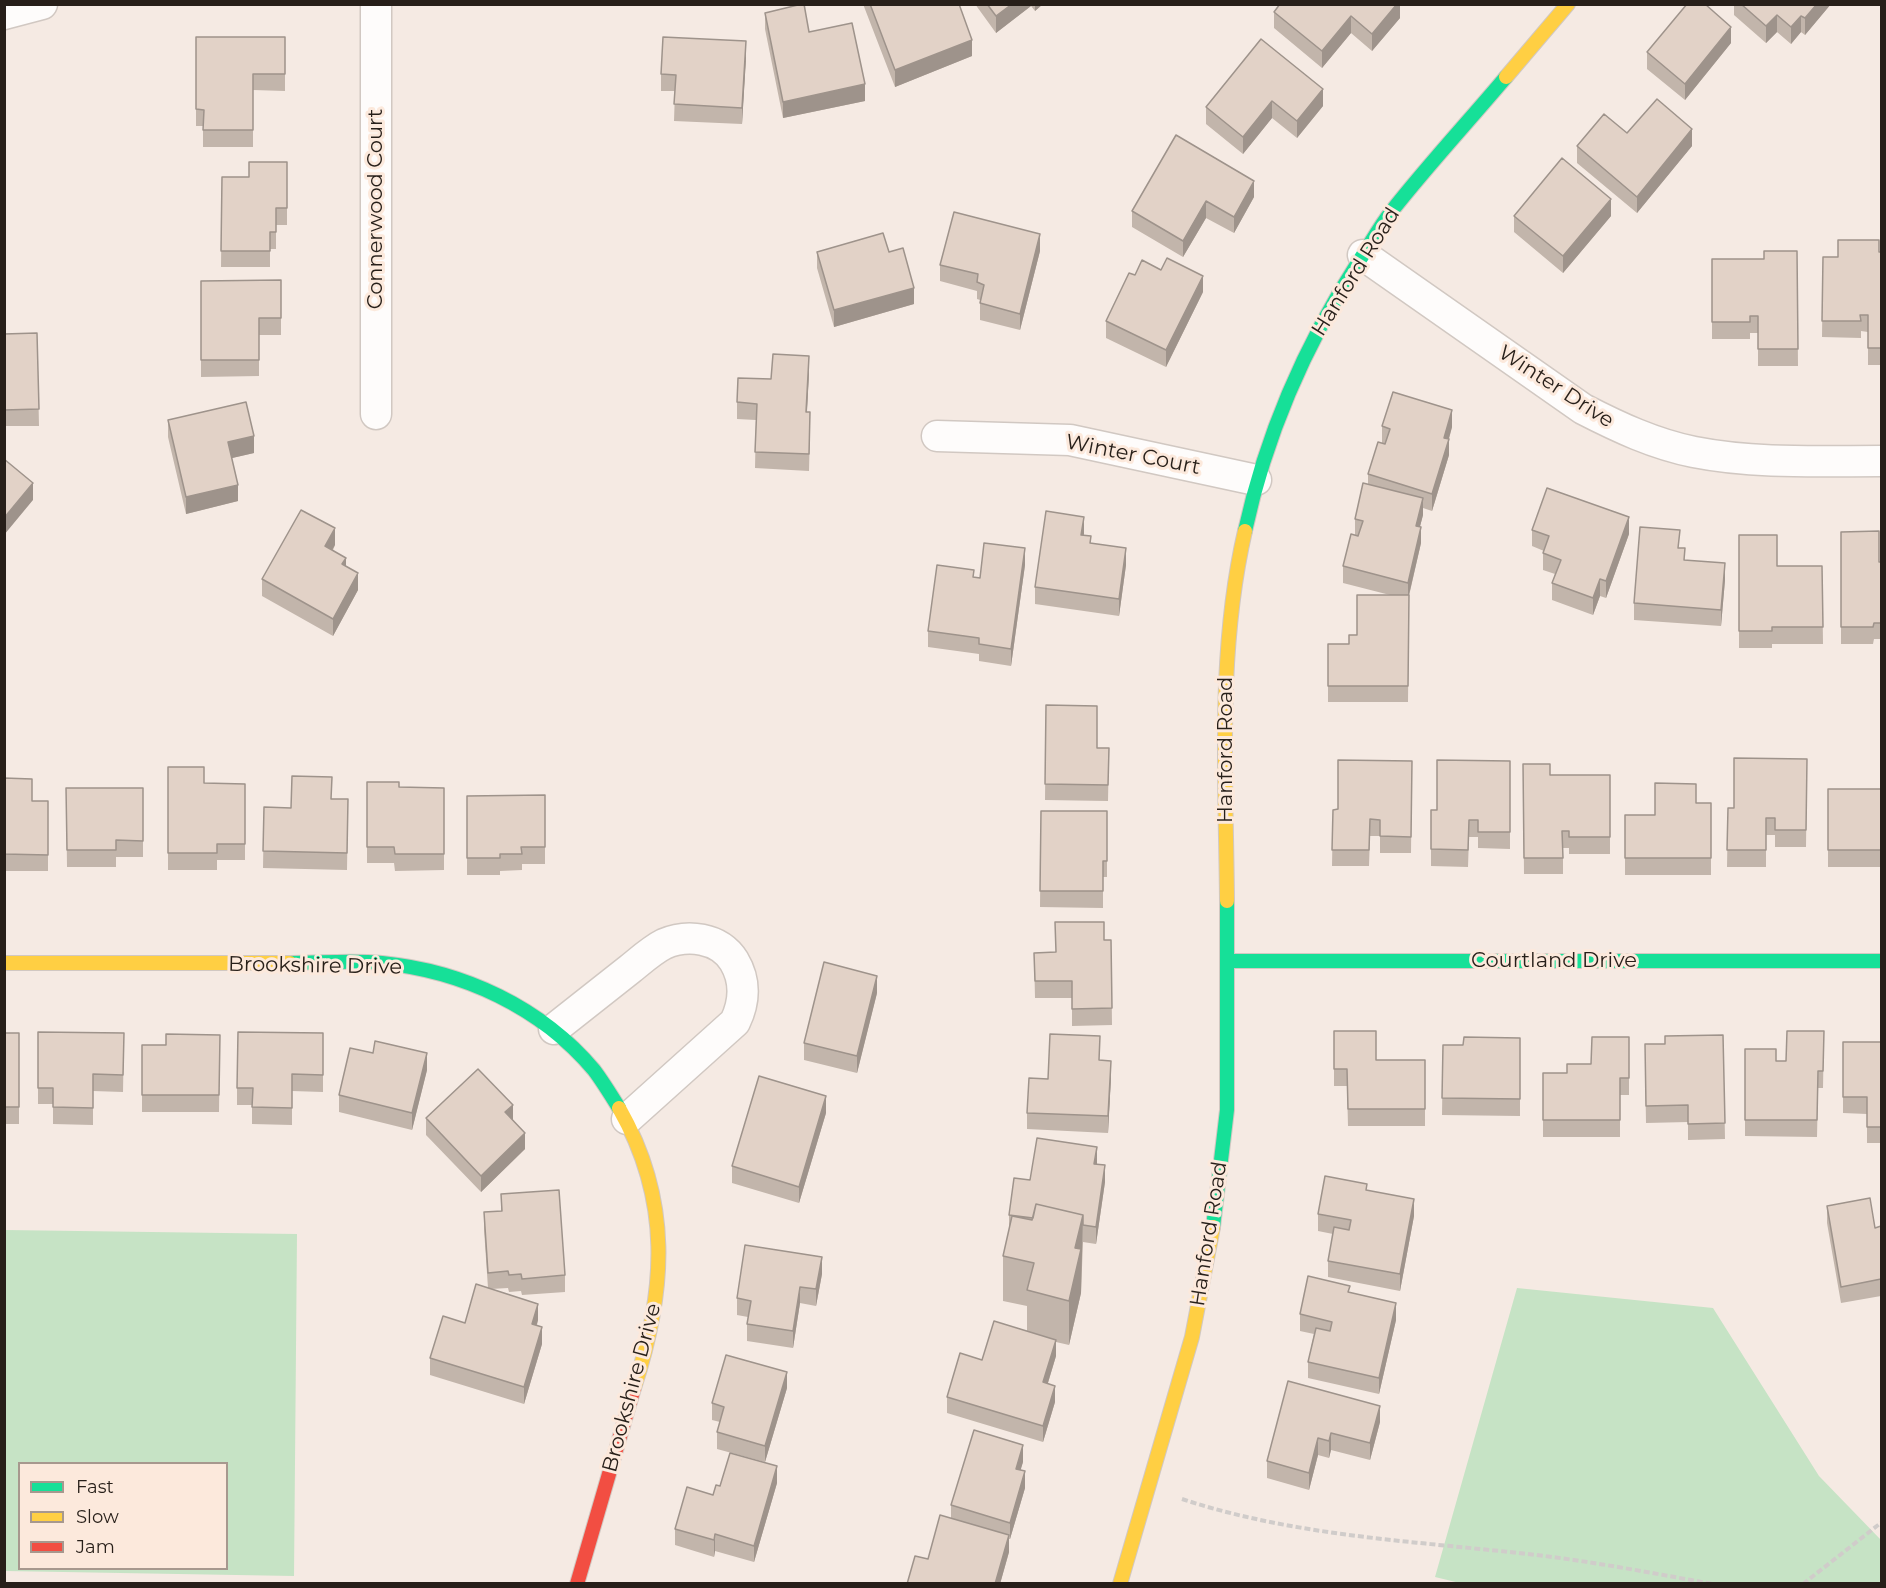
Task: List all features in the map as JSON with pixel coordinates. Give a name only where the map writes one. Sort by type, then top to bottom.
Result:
[{"type":"street","points":[[4,14],[42,4]]},
{"type":"street","name":"Connerwood Court","points":[[375,414],[376,4]]},
{"type":"street","name":"Hanford Road","points":[[1120,1584],[1192,1337],[1207,1268],[1227,1110],[1226,664],[1236,569],[1256,480],[1276,422],[1305,353],[1333,301],[1390,213],[1568,4]]},
{"type":"street","name":"Winter Drive","points":[[1364,255],[1582,409],[1618,427],[1664,444],[1735,459],[1881,461]]},
{"type":"street","name":"Winter Court","points":[[937,436],[1070,440],[1256,480]]},
{"type":"street","points":[[554,1029],[662,945],[684,938],[704,940],[717,946],[732,958],[741,975],[744,990],[741,1009],[735,1022],[627,1119]]},
{"type":"street","name":"Courtland Drive","points":[[1227,961],[1881,960]]},
{"type":"street","name":"Brookshire Drive","points":[[4,963],[381,963],[428,970],[474,984],[517,1004],[554,1029],[594,1069],[627,1119],[643,1155],[654,1202],[659,1250],[654,1318],[577,1584]]},
{"type":"path","points":[[1173,1496],[1224,1514],[1307,1530],[1530,1554],[1713,1584]]},
{"type":"path","points":[[1803,1584],[1881,1522]]},
{"type":"green space","points":[[5,1230],[297,1234],[294,1576],[5,1571]]},
{"type":"green space","points":[[1517,1288],[1713,1308],[1819,1476],[1881,1540],[1881,1583],[1464,1584],[1435,1577]]},
{"type":"building","points":[[804,4],[809,32],[852,23],[865,84],[783,102],[765,13]]},
{"type":"building","points":[[870,4],[959,4],[972,40],[895,70]]},
{"type":"building","points":[[987,4],[1012,4],[996,16]]},
{"type":"building","points":[[1280,4],[1397,4],[1372,34],[1351,16],[1322,51],[1274,12]]},
{"type":"building","points":[[1687,4],[1705,4],[1731,27],[1685,84],[1647,52]]},
{"type":"building","points":[[1741,4],[1817,4],[1805,18],[1801,16],[1791,27],[1777,15],[1766,26]]},
{"type":"building","points":[[196,37],[285,37],[285,74],[253,74],[253,130],[203,130],[204,110],[196,109]]},
{"type":"building","points":[[663,37],[746,41],[742,108],[674,104],[676,75],[661,74]]},
{"type":"building","points":[[1261,39],[1323,89],[1297,121],[1272,101],[1243,137],[1206,107]]},
{"type":"building","points":[[1657,99],[1692,129],[1637,197],[1577,146],[1604,114],[1627,133]]},
{"type":"building","points":[[1176,135],[1254,181],[1234,217],[1206,201],[1183,241],[1132,211]]},
{"type":"building","points":[[1562,158],[1611,199],[1563,256],[1514,216]]},
{"type":"building","points":[[249,162],[287,162],[287,208],[276,208],[276,232],[270,232],[270,251],[221,251],[222,177],[249,177]]},
{"type":"building","points":[[954,212],[1040,234],[1020,314],[980,303],[984,285],[977,282],[978,274],[940,265]]},
{"type":"building","points":[[883,233],[889,252],[903,248],[914,288],[834,310],[817,252]]},
{"type":"building","points":[[1838,240],[1879,240],[1881,348],[1868,348],[1868,315],[1860,315],[1861,321],[1822,321],[1823,257],[1838,257]]},
{"type":"building","points":[[1764,251],[1797,251],[1798,349],[1758,349],[1758,316],[1750,316],[1750,322],[1712,322],[1712,259],[1764,259]]},
{"type":"building","points":[[1167,258],[1203,276],[1166,350],[1106,321],[1129,273],[1135,275],[1142,260],[1161,270]]},
{"type":"building","points":[[281,280],[281,318],[259,318],[259,360],[201,360],[201,281]]},
{"type":"building","points":[[37,333],[39,409],[4,410],[4,334]]},
{"type":"building","points":[[773,354],[809,356],[806,412],[810,412],[809,454],[755,452],[757,404],[737,402],[738,378],[771,379]]},
{"type":"building","points":[[1393,392],[1452,410],[1444,438],[1449,439],[1432,494],[1368,474],[1378,442],[1385,444],[1390,429],[1382,426]]},
{"type":"building","points":[[246,402],[254,436],[228,442],[238,485],[186,497],[168,420]]},
{"type":"building","points":[[4,459],[33,483],[4,518]]},
{"type":"building","points":[[1363,483],[1423,498],[1416,526],[1421,527],[1408,583],[1343,566],[1351,534],[1358,536],[1363,521],[1355,519]]},
{"type":"building","points":[[1547,488],[1629,517],[1606,581],[1600,579],[1593,598],[1552,583],[1561,560],[1543,553],[1549,536],[1532,530]]},
{"type":"building","points":[[301,510],[335,528],[325,546],[346,558],[342,564],[358,573],[333,619],[262,579]]},
{"type":"building","points":[[1046,511],[1084,517],[1081,535],[1091,536],[1090,543],[1126,548],[1119,599],[1035,587]]},
{"type":"building","points":[[1640,527],[1680,530],[1678,548],[1685,548],[1684,560],[1725,563],[1721,610],[1634,603]]},
{"type":"building","points":[[1879,531],[1881,623],[1874,623],[1873,627],[1841,627],[1841,532]]},
{"type":"building","points":[[1739,535],[1777,535],[1777,566],[1822,566],[1823,627],[1772,627],[1772,631],[1739,631]]},
{"type":"building","points":[[984,543],[1025,548],[1011,649],[979,644],[979,638],[928,631],[937,565],[974,570],[973,577],[980,578]]},
{"type":"building","points":[[1357,595],[1409,595],[1408,686],[1328,686],[1328,644],[1349,644],[1349,635],[1357,635]]},
{"type":"building","points":[[1046,705],[1097,706],[1097,748],[1109,748],[1108,785],[1045,784]]},
{"type":"building","points":[[1734,758],[1807,759],[1806,830],[1775,830],[1775,818],[1766,818],[1766,850],[1727,850],[1728,808],[1734,808]]},
{"type":"building","points":[[1338,760],[1412,761],[1411,837],[1380,836],[1380,820],[1370,819],[1369,850],[1332,850],[1333,810],[1338,809]]},
{"type":"building","points":[[1437,760],[1510,761],[1510,832],[1478,832],[1478,820],[1469,820],[1468,850],[1431,849],[1431,810],[1437,810]]},
{"type":"building","points":[[1523,764],[1550,764],[1550,775],[1610,775],[1610,837],[1569,837],[1569,831],[1562,831],[1563,858],[1524,858]]},
{"type":"building","points":[[168,767],[204,767],[204,783],[245,784],[245,844],[217,844],[217,853],[168,853]]},
{"type":"building","points":[[292,776],[332,777],[331,799],[348,799],[347,853],[263,851],[264,807],[291,808]]},
{"type":"building","points":[[4,778],[32,779],[32,801],[48,801],[48,855],[4,854]]},
{"type":"building","points":[[367,782],[399,782],[399,787],[444,788],[444,854],[395,854],[394,847],[367,847]]},
{"type":"building","points":[[1655,783],[1696,784],[1696,803],[1711,803],[1711,858],[1625,858],[1625,815],[1655,815]]},
{"type":"building","points":[[66,788],[143,788],[143,841],[116,840],[116,850],[67,850]]},
{"type":"building","points":[[1828,789],[1881,789],[1881,850],[1828,850]]},
{"type":"building","points":[[545,795],[545,847],[521,847],[522,854],[500,854],[500,858],[467,858],[467,796]]},
{"type":"building","points":[[1041,811],[1107,811],[1107,861],[1103,861],[1103,891],[1040,891]]},
{"type":"building","points":[[1055,922],[1104,922],[1104,940],[1111,940],[1112,1008],[1072,1009],[1072,981],[1035,981],[1034,953],[1056,952]]},
{"type":"building","points":[[824,962],[877,976],[857,1056],[804,1043]]},
{"type":"building","points":[[1334,1031],[1376,1031],[1376,1060],[1425,1060],[1425,1109],[1348,1109],[1347,1069],[1334,1069]]},
{"type":"building","points":[[1787,1031],[1824,1031],[1823,1071],[1818,1071],[1817,1120],[1745,1120],[1745,1049],[1776,1049],[1776,1061],[1786,1061]]},
{"type":"building","points":[[38,1032],[124,1033],[123,1075],[93,1074],[93,1108],[53,1107],[53,1088],[38,1088]]},
{"type":"building","points":[[238,1032],[323,1033],[323,1075],[292,1074],[292,1108],[252,1107],[253,1088],[237,1088]]},
{"type":"building","points":[[4,1033],[19,1033],[19,1107],[4,1107]]},
{"type":"building","points":[[166,1034],[220,1035],[219,1095],[142,1095],[142,1045],[166,1045]]},
{"type":"building","points":[[1050,1034],[1100,1036],[1099,1060],[1111,1061],[1108,1116],[1027,1113],[1029,1078],[1048,1079]]},
{"type":"building","points":[[1723,1035],[1725,1123],[1688,1124],[1688,1105],[1646,1106],[1645,1044],[1665,1044],[1665,1036]]},
{"type":"building","points":[[1464,1037],[1520,1038],[1520,1099],[1442,1098],[1443,1045],[1463,1045]]},
{"type":"building","points":[[1592,1037],[1629,1037],[1629,1078],[1620,1078],[1620,1120],[1543,1120],[1543,1073],[1567,1073],[1567,1064],[1591,1064]]},
{"type":"building","points":[[375,1041],[427,1053],[412,1113],[339,1095],[350,1048],[373,1053]]},
{"type":"building","points":[[1843,1042],[1881,1042],[1881,1127],[1867,1127],[1867,1097],[1843,1097]]},
{"type":"building","points":[[478,1069],[513,1105],[505,1112],[525,1133],[481,1176],[426,1118]]},
{"type":"building","points":[[759,1076],[826,1096],[799,1187],[732,1166]]},
{"type":"building","points":[[1037,1138],[1097,1147],[1094,1164],[1105,1165],[1096,1227],[1083,1225],[1083,1215],[1036,1204],[1033,1218],[1009,1215],[1014,1178],[1030,1180]]},
{"type":"building","points":[[1325,1176],[1367,1184],[1366,1190],[1414,1199],[1400,1274],[1328,1261],[1334,1227],[1349,1230],[1351,1220],[1318,1214]]},
{"type":"building","points":[[559,1190],[565,1275],[522,1279],[521,1274],[509,1275],[508,1271],[488,1273],[484,1212],[502,1211],[501,1194]]},
{"type":"building","points":[[1870,1198],[1875,1228],[1881,1226],[1881,1279],[1841,1287],[1827,1206]]},
{"type":"building","points":[[1036,1204],[1083,1215],[1075,1248],[1081,1249],[1069,1301],[1027,1290],[1034,1263],[1003,1256],[1012,1216],[1032,1220]]},
{"type":"building","points":[[745,1245],[822,1257],[816,1289],[800,1287],[793,1331],[747,1324],[751,1301],[737,1298]]},
{"type":"building","points":[[1308,1276],[1350,1286],[1348,1292],[1396,1303],[1379,1378],[1308,1362],[1316,1328],[1330,1331],[1332,1322],[1300,1314]]},
{"type":"building","points":[[476,1284],[538,1304],[532,1324],[542,1327],[524,1387],[430,1358],[443,1316],[465,1323]]},
{"type":"building","points":[[994,1321],[1056,1340],[1043,1382],[1055,1386],[1043,1426],[947,1397],[960,1353],[982,1360]]},
{"type":"building","points":[[726,1355],[787,1372],[765,1446],[717,1432],[724,1407],[712,1403]]},
{"type":"building","points":[[1288,1381],[1380,1406],[1370,1443],[1331,1433],[1329,1441],[1318,1438],[1309,1473],[1267,1461]]},
{"type":"building","points":[[974,1430],[1023,1445],[1016,1469],[1025,1471],[1010,1523],[951,1505]]},
{"type":"building","points":[[730,1453],[777,1466],[754,1546],[715,1534],[714,1540],[675,1529],[687,1487],[713,1495],[716,1485],[720,1486]]},
{"type":"building","points":[[940,1515],[1009,1535],[995,1584],[907,1584],[915,1556],[928,1559]]},
{"type":"traffic: fast","points":[[1245,531],[1276,425],[1305,358],[1339,293],[1391,212],[1506,77]]},
{"type":"traffic: fast","points":[[1213,1227],[1227,1110],[1227,901]]},
{"type":"traffic: fast","points":[[1227,961],[1882,961]]},
{"type":"traffic: fast","points":[[290,963],[371,962],[412,967],[442,974],[499,996],[550,1028],[573,1048],[594,1070],[619,1108]]},
{"type":"traffic: slow","points":[[1506,77],[1568,4]]},
{"type":"traffic: slow","points":[[1227,901],[1225,762],[1227,669],[1230,623],[1245,531]]},
{"type":"traffic: slow","points":[[4,963],[290,963]]},
{"type":"traffic: slow","points":[[619,1108],[636,1143],[648,1177],[655,1212],[658,1246],[653,1316],[634,1388]]},
{"type":"traffic: slow","points":[[1120,1584],[1192,1337],[1213,1227]]},
{"type":"traffic: jam","points":[[577,1584],[634,1388]]}]
